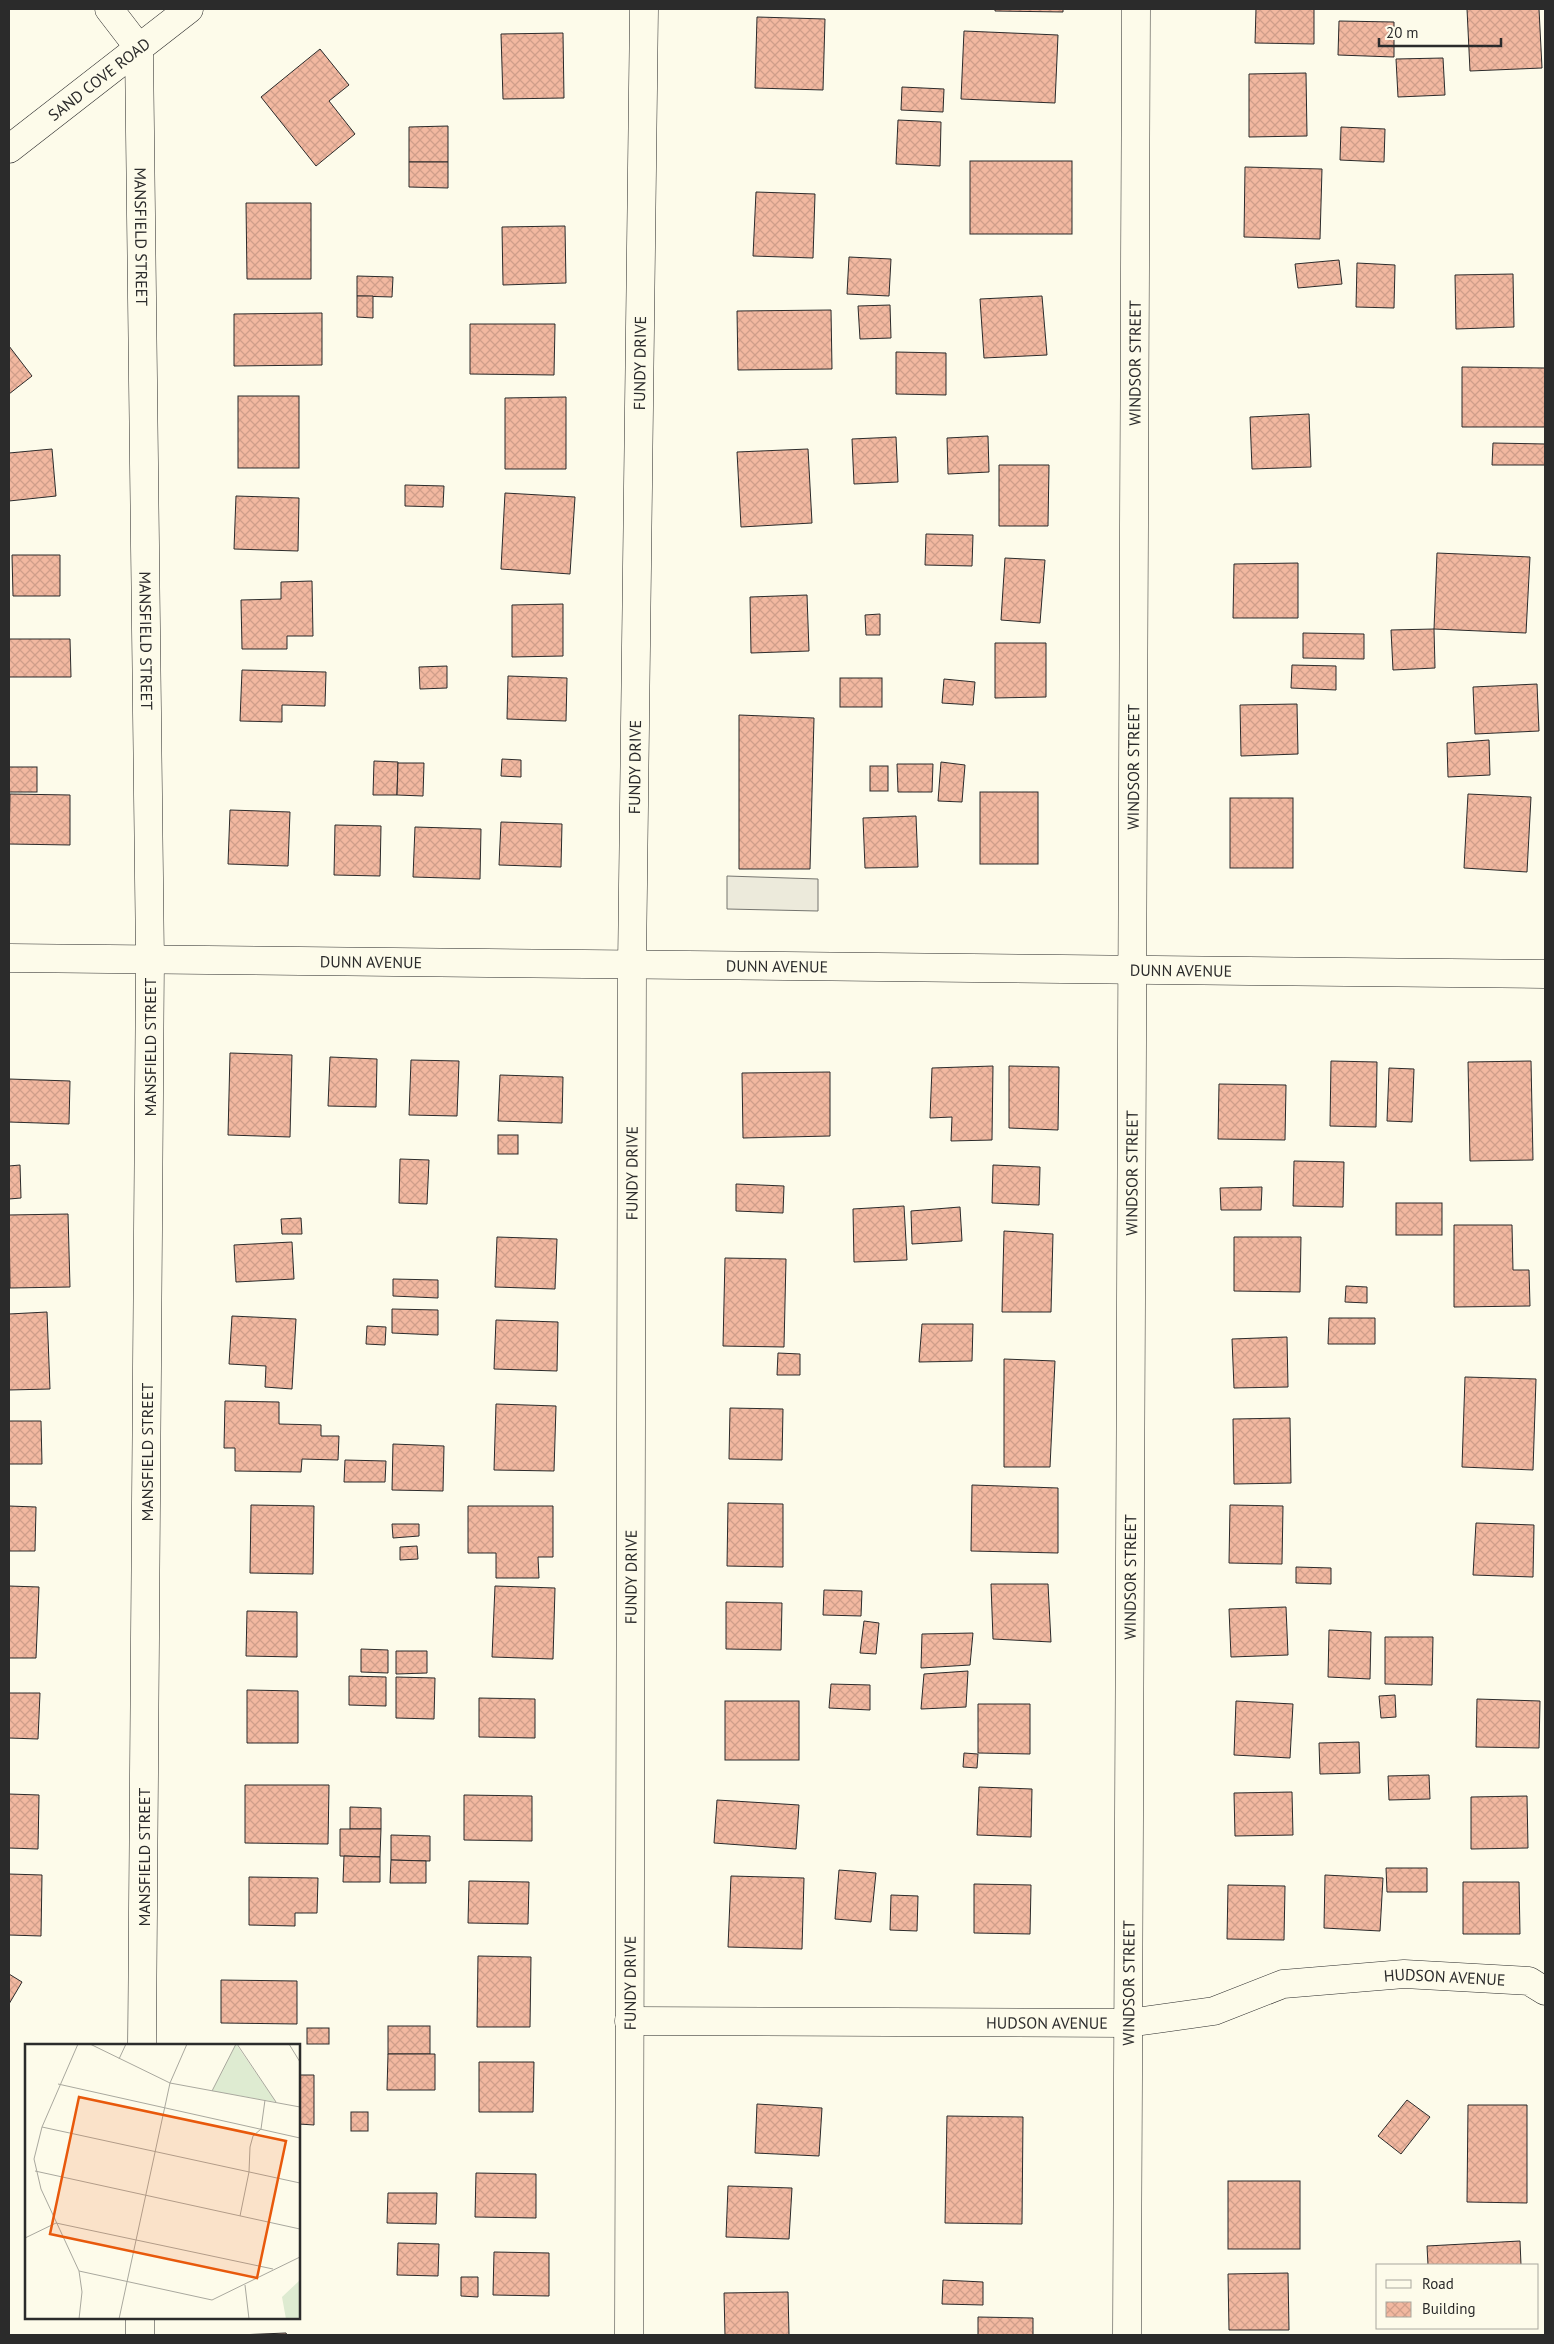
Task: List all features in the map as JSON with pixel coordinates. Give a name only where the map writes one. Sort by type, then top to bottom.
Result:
[{"type":"street","points":[[109,9],[139,48]]},
{"type":"street","name":"SAND COVE ROAD","points":[[9,149],[189,9]]},
{"type":"street","name":"FUNDY DRIVE","points":[[629,2335],[632,965],[644,9]]},
{"type":"street","name":"WINDSOR STREET","points":[[1127,2335],[1136,9]]},
{"type":"street","name":"MANSFIELD STREET","points":[[139,48],[150,960],[142,2044]]},
{"type":"street","name":"DUNN AVENUE","points":[[9,958],[1545,974]]},
{"type":"street","name":"HUDSON AVENUE","points":[[629,2021],[1128,2023],[1214,2011],[1284,1984],[1404,1974],[1529,1981],[1545,1991]]},
{"type":"street","points":[[140,2319],[140,2335]]},
{"type":"shaded area","points":[[727,876],[818,879],[818,911],[727,909]]},
{"type":"building","points":[[995,9],[1063,9],[1063,12],[995,11]]},
{"type":"building","points":[[1256,9],[1314,9],[1314,44],[1255,43]]},
{"type":"building","points":[[1467,9],[1539,9],[1542,68],[1470,71]]},
{"type":"building","points":[[757,17],[825,19],[823,90],[755,88]]},
{"type":"building","points":[[1339,21],[1394,22],[1394,57],[1338,55]]},
{"type":"building","points":[[964,31],[1058,35],[1055,103],[961,99]]},
{"type":"building","points":[[563,33],[564,98],[503,99],[501,34]]},
{"type":"building","points":[[320,49],[349,85],[329,101],[355,134],[316,166],[261,97]]},
{"type":"building","points":[[1443,58],[1445,95],[1398,97],[1396,59]]},
{"type":"building","points":[[1306,73],[1307,136],[1249,137],[1249,74]]},
{"type":"building","points":[[902,87],[944,89],[943,112],[901,110]]},
{"type":"building","points":[[898,120],[941,122],[940,166],[896,164]]},
{"type":"building","points":[[448,126],[448,162],[409,162],[409,127]]},
{"type":"building","points":[[1341,127],[1385,129],[1384,162],[1340,160]]},
{"type":"building","points":[[970,161],[1072,161],[1072,234],[970,234]]},
{"type":"building","points":[[409,162],[448,162],[448,188],[409,187]]},
{"type":"building","points":[[1245,167],[1322,169],[1320,239],[1244,237]]},
{"type":"building","points":[[756,192],[815,194],[813,258],[753,256]]},
{"type":"building","points":[[246,203],[311,203],[311,279],[247,279]]},
{"type":"building","points":[[565,226],[566,283],[503,285],[502,227]]},
{"type":"building","points":[[849,257],[891,259],[889,296],[847,294]]},
{"type":"building","points":[[1339,260],[1342,284],[1298,288],[1295,264]]},
{"type":"building","points":[[1357,263],[1395,265],[1394,308],[1356,307]]},
{"type":"building","points":[[1513,274],[1514,327],[1456,329],[1455,275]]},
{"type":"building","points":[[357,276],[393,277],[392,297],[357,296]]},
{"type":"building","points":[[357,296],[373,296],[373,318],[357,317]]},
{"type":"building","points":[[1042,296],[1047,355],[984,358],[980,299]]},
{"type":"building","points":[[890,305],[891,338],[860,339],[858,306]]},
{"type":"building","points":[[831,310],[832,369],[738,370],[737,311]]},
{"type":"building","points":[[322,313],[322,365],[234,366],[234,314]]},
{"type":"building","points":[[470,324],[555,324],[554,375],[470,374]]},
{"type":"building","points":[[9,346],[32,376],[9,394]]},
{"type":"building","points":[[896,352],[946,353],[946,395],[896,394]]},
{"type":"building","points":[[1462,367],[1545,368],[1545,427],[1462,427]]},
{"type":"building","points":[[238,396],[299,396],[299,468],[238,468]]},
{"type":"building","points":[[566,397],[566,469],[505,469],[505,398]]},
{"type":"building","points":[[1309,414],[1311,467],[1252,469],[1250,417]]},
{"type":"building","points":[[988,436],[989,472],[948,474],[947,438]]},
{"type":"building","points":[[896,437],[898,482],[854,484],[852,439]]},
{"type":"building","points":[[1493,443],[1545,444],[1545,465],[1492,465]]},
{"type":"building","points":[[52,449],[56,496],[9,501],[9,453]]},
{"type":"building","points":[[808,449],[812,523],[741,527],[737,452]]},
{"type":"building","points":[[999,465],[1049,465],[1048,526],[999,526]]},
{"type":"building","points":[[405,485],[444,486],[443,507],[405,506]]},
{"type":"building","points":[[505,493],[575,497],[570,574],[501,569]]},
{"type":"building","points":[[236,496],[299,498],[298,551],[234,549]]},
{"type":"building","points":[[926,534],[973,535],[972,566],[925,565]]},
{"type":"building","points":[[1437,553],[1530,557],[1526,633],[1434,629]]},
{"type":"building","points":[[12,555],[60,555],[60,596],[13,596]]},
{"type":"building","points":[[1005,558],[1045,560],[1040,623],[1001,620]]},
{"type":"building","points":[[1298,563],[1298,618],[1233,618],[1234,564]]},
{"type":"building","points":[[312,581],[313,636],[287,636],[287,649],[242,649],[241,600],[281,599],[281,582]]},
{"type":"building","points":[[807,595],[809,651],[751,653],[750,597]]},
{"type":"building","points":[[563,604],[563,656],[512,657],[512,605]]},
{"type":"building","points":[[880,614],[880,635],[866,635],[865,615]]},
{"type":"building","points":[[1434,629],[1435,668],[1393,670],[1391,630]]},
{"type":"building","points":[[1303,633],[1364,634],[1364,659],[1303,658]]},
{"type":"building","points":[[9,639],[70,639],[71,677],[9,677]]},
{"type":"building","points":[[995,643],[1046,643],[1046,697],[995,698]]},
{"type":"building","points":[[1292,665],[1336,666],[1336,690],[1291,688]]},
{"type":"building","points":[[447,666],[447,688],[420,689],[419,667]]},
{"type":"building","points":[[242,670],[326,672],[325,706],[282,705],[282,722],[240,721]]},
{"type":"building","points":[[508,676],[567,678],[566,721],[507,719]]},
{"type":"building","points":[[840,678],[882,678],[882,707],[840,707]]},
{"type":"building","points":[[944,679],[975,682],[973,705],[942,703]]},
{"type":"building","points":[[1537,684],[1539,731],[1475,734],[1473,687]]},
{"type":"building","points":[[1297,704],[1298,754],[1241,756],[1240,705]]},
{"type":"building","points":[[739,715],[814,718],[810,869],[739,869]]},
{"type":"building","points":[[1489,740],[1490,775],[1448,777],[1447,743]]},
{"type":"building","points":[[502,759],[521,760],[521,777],[501,776]]},
{"type":"building","points":[[374,761],[398,762],[397,795],[373,795]]},
{"type":"building","points":[[941,762],[965,765],[962,802],[938,801]]},
{"type":"building","points":[[398,763],[424,763],[423,796],[397,795]]},
{"type":"building","points":[[897,764],[933,764],[932,792],[898,792]]},
{"type":"building","points":[[870,766],[888,766],[888,791],[870,791]]},
{"type":"building","points":[[9,767],[37,767],[37,792],[9,792]]},
{"type":"building","points":[[980,792],[1038,792],[1038,864],[980,864]]},
{"type":"building","points":[[10,794],[70,795],[70,845],[9,844]]},
{"type":"building","points":[[1468,794],[1531,797],[1527,872],[1464,868]]},
{"type":"building","points":[[1230,798],[1293,798],[1293,868],[1230,868]]},
{"type":"building","points":[[230,810],[290,812],[288,866],[228,864]]},
{"type":"building","points":[[916,816],[918,867],[865,868],[863,818]]},
{"type":"building","points":[[501,822],[562,824],[561,867],[499,865]]},
{"type":"building","points":[[335,825],[381,826],[380,876],[334,875]]},
{"type":"building","points":[[415,827],[481,829],[480,879],[413,877]]},
{"type":"building","points":[[230,1053],[292,1055],[290,1137],[228,1135]]},
{"type":"building","points":[[330,1057],[377,1059],[376,1107],[328,1106]]},
{"type":"building","points":[[411,1060],[459,1061],[457,1116],[409,1115]]},
{"type":"building","points":[[1331,1061],[1377,1062],[1376,1127],[1330,1126]]},
{"type":"building","points":[[1531,1061],[1533,1160],[1470,1161],[1468,1062]]},
{"type":"building","points":[[993,1066],[992,1140],[951,1141],[952,1117],[930,1118],[932,1068]]},
{"type":"building","points":[[1009,1066],[1059,1067],[1058,1130],[1009,1128]]},
{"type":"building","points":[[1389,1068],[1414,1069],[1412,1122],[1387,1121]]},
{"type":"building","points":[[830,1072],[830,1136],[743,1138],[742,1073]]},
{"type":"building","points":[[500,1075],[563,1077],[562,1123],[498,1121]]},
{"type":"building","points":[[9,1079],[70,1081],[69,1124],[9,1122]]},
{"type":"building","points":[[1219,1084],[1286,1085],[1285,1140],[1218,1139]]},
{"type":"building","points":[[498,1135],[518,1135],[518,1154],[498,1154]]},
{"type":"building","points":[[400,1159],[429,1160],[427,1204],[399,1203]]},
{"type":"building","points":[[1294,1161],[1344,1162],[1343,1207],[1293,1206]]},
{"type":"building","points":[[20,1165],[21,1198],[9,1199],[9,1166]]},
{"type":"building","points":[[993,1165],[1040,1167],[1039,1205],[992,1203]]},
{"type":"building","points":[[736,1184],[784,1186],[783,1213],[736,1211]]},
{"type":"building","points":[[1262,1187],[1261,1210],[1221,1210],[1220,1188]]},
{"type":"building","points":[[1396,1203],[1442,1203],[1442,1235],[1396,1235]]},
{"type":"building","points":[[904,1206],[907,1260],[854,1262],[853,1209]]},
{"type":"building","points":[[960,1207],[962,1241],[912,1244],[911,1211]]},
{"type":"building","points":[[68,1214],[70,1287],[10,1288],[9,1215]]},
{"type":"building","points":[[301,1218],[302,1234],[282,1234],[281,1219]]},
{"type":"building","points":[[1454,1225],[1512,1225],[1513,1270],[1529,1270],[1530,1306],[1454,1307]]},
{"type":"building","points":[[1004,1231],[1053,1234],[1051,1312],[1002,1312]]},
{"type":"building","points":[[497,1237],[557,1239],[555,1289],[495,1287]]},
{"type":"building","points":[[1234,1237],[1301,1237],[1300,1292],[1234,1291]]},
{"type":"building","points":[[292,1242],[294,1279],[236,1282],[234,1245]]},
{"type":"building","points":[[725,1258],[786,1259],[784,1347],[723,1346]]},
{"type":"building","points":[[393,1279],[438,1280],[438,1298],[393,1296]]},
{"type":"building","points":[[1346,1286],[1367,1287],[1367,1303],[1345,1302]]},
{"type":"building","points":[[392,1309],[438,1310],[438,1335],[392,1333]]},
{"type":"building","points":[[47,1312],[50,1389],[9,1390],[9,1314]]},
{"type":"building","points":[[232,1316],[296,1319],[292,1389],[265,1387],[266,1366],[229,1364]]},
{"type":"building","points":[[1329,1318],[1375,1318],[1375,1344],[1328,1344]]},
{"type":"building","points":[[496,1320],[558,1322],[557,1371],[494,1369]]},
{"type":"building","points":[[922,1324],[973,1324],[972,1361],[919,1362]]},
{"type":"building","points":[[367,1326],[386,1327],[385,1345],[366,1344]]},
{"type":"building","points":[[1287,1337],[1288,1387],[1234,1388],[1232,1339]]},
{"type":"building","points":[[778,1353],[800,1354],[800,1375],[777,1375]]},
{"type":"building","points":[[1004,1359],[1055,1361],[1050,1467],[1004,1467]]},
{"type":"building","points":[[1465,1377],[1536,1379],[1533,1470],[1462,1467]]},
{"type":"building","points":[[225,1401],[279,1402],[279,1424],[321,1425],[321,1436],[339,1436],[338,1460],[302,1459],[301,1472],[235,1471],[235,1448],[224,1448]]},
{"type":"building","points":[[496,1404],[556,1406],[554,1471],[494,1470]]},
{"type":"building","points":[[730,1408],[783,1409],[782,1460],[729,1459]]},
{"type":"building","points":[[1290,1418],[1291,1483],[1234,1484],[1233,1419]]},
{"type":"building","points":[[9,1421],[41,1421],[42,1464],[9,1464]]},
{"type":"building","points":[[393,1444],[444,1446],[443,1491],[392,1490]]},
{"type":"building","points":[[345,1460],[386,1461],[385,1482],[344,1482]]},
{"type":"building","points":[[972,1485],[1058,1488],[1058,1553],[971,1551]]},
{"type":"building","points":[[728,1503],[783,1504],[783,1567],[727,1566]]},
{"type":"building","points":[[251,1505],[314,1506],[313,1574],[250,1573]]},
{"type":"building","points":[[1230,1505],[1283,1506],[1282,1564],[1229,1563]]},
{"type":"building","points":[[9,1506],[36,1507],[35,1551],[9,1551]]},
{"type":"building","points":[[468,1506],[553,1506],[553,1557],[538,1557],[539,1578],[496,1578],[496,1553],[468,1553]]},
{"type":"building","points":[[1476,1523],[1534,1525],[1533,1577],[1473,1575]]},
{"type":"building","points":[[392,1524],[419,1524],[419,1536],[393,1538]]},
{"type":"building","points":[[417,1546],[418,1559],[400,1560],[400,1547]]},
{"type":"building","points":[[1296,1567],[1331,1568],[1331,1584],[1296,1583]]},
{"type":"building","points":[[991,1584],[1048,1584],[1051,1642],[993,1639]]},
{"type":"building","points":[[9,1586],[39,1587],[36,1658],[9,1658]]},
{"type":"building","points":[[495,1586],[555,1588],[553,1659],[492,1657]]},
{"type":"building","points":[[824,1590],[862,1591],[861,1616],[823,1615]]},
{"type":"building","points":[[726,1602],[782,1603],[781,1650],[726,1649]]},
{"type":"building","points":[[1286,1607],[1288,1655],[1231,1657],[1229,1609]]},
{"type":"building","points":[[247,1611],[297,1612],[297,1657],[246,1656]]},
{"type":"building","points":[[864,1621],[879,1623],[876,1654],[860,1653]]},
{"type":"building","points":[[1329,1630],[1371,1632],[1370,1679],[1328,1677]]},
{"type":"building","points":[[973,1633],[970,1665],[921,1668],[922,1634]]},
{"type":"building","points":[[1385,1637],[1433,1637],[1432,1685],[1385,1684]]},
{"type":"building","points":[[361,1649],[388,1650],[388,1673],[361,1672]]},
{"type":"building","points":[[396,1651],[427,1651],[427,1673],[396,1674]]},
{"type":"building","points":[[968,1671],[966,1707],[921,1709],[924,1674]]},
{"type":"building","points":[[349,1676],[386,1677],[386,1706],[349,1705]]},
{"type":"building","points":[[396,1677],[435,1678],[434,1719],[396,1718]]},
{"type":"building","points":[[831,1684],[870,1685],[870,1710],[829,1708]]},
{"type":"building","points":[[247,1690],[298,1691],[298,1743],[247,1743]]},
{"type":"building","points":[[9,1693],[40,1693],[38,1739],[9,1738]]},
{"type":"building","points":[[1395,1695],[1396,1717],[1381,1718],[1379,1696]]},
{"type":"building","points":[[479,1698],[535,1699],[535,1738],[479,1737]]},
{"type":"building","points":[[1477,1699],[1540,1701],[1539,1748],[1476,1747]]},
{"type":"building","points":[[725,1701],[799,1701],[799,1760],[725,1760]]},
{"type":"building","points":[[1236,1701],[1293,1704],[1290,1758],[1234,1755]]},
{"type":"building","points":[[978,1704],[1030,1704],[1030,1754],[978,1753]]},
{"type":"building","points":[[1359,1742],[1360,1773],[1320,1774],[1319,1743]]},
{"type":"building","points":[[964,1753],[978,1754],[977,1768],[963,1767]]},
{"type":"building","points":[[1429,1775],[1430,1799],[1389,1800],[1388,1776]]},
{"type":"building","points":[[245,1785],[329,1785],[328,1844],[245,1843]]},
{"type":"building","points":[[979,1787],[1032,1789],[1031,1837],[977,1835]]},
{"type":"building","points":[[1292,1792],[1293,1835],[1235,1836],[1234,1793]]},
{"type":"building","points":[[9,1794],[39,1795],[38,1849],[9,1848]]},
{"type":"building","points":[[464,1795],[532,1796],[532,1841],[464,1840]]},
{"type":"building","points":[[1527,1796],[1528,1848],[1471,1849],[1471,1797]]},
{"type":"building","points":[[717,1800],[799,1805],[796,1849],[714,1843]]},
{"type":"building","points":[[350,1807],[381,1808],[381,1829],[350,1829]]},
{"type":"building","points":[[340,1829],[381,1829],[380,1857],[340,1856]]},
{"type":"building","points":[[391,1835],[430,1836],[430,1861],[391,1860]]},
{"type":"building","points":[[344,1856],[380,1857],[380,1882],[343,1882]]},
{"type":"building","points":[[391,1860],[426,1861],[426,1883],[390,1883]]},
{"type":"building","points":[[1386,1868],[1427,1868],[1427,1892],[1387,1892]]},
{"type":"building","points":[[839,1870],[876,1873],[871,1922],[835,1919]]},
{"type":"building","points":[[9,1874],[42,1875],[41,1936],[9,1935]]},
{"type":"building","points":[[1325,1875],[1383,1878],[1380,1931],[1324,1928]]},
{"type":"building","points":[[731,1876],[804,1878],[802,1949],[728,1947]]},
{"type":"building","points":[[249,1877],[318,1878],[317,1913],[295,1913],[295,1926],[249,1925]]},
{"type":"building","points":[[469,1881],[529,1882],[528,1924],[468,1923]]},
{"type":"building","points":[[1463,1882],[1519,1882],[1520,1934],[1463,1934]]},
{"type":"building","points":[[974,1884],[1031,1885],[1030,1934],[974,1933]]},
{"type":"building","points":[[1228,1885],[1285,1886],[1284,1940],[1227,1939]]},
{"type":"building","points":[[891,1895],[918,1896],[917,1931],[890,1930]]},
{"type":"building","points":[[478,1956],[531,1957],[530,2027],[477,2027]]},
{"type":"building","points":[[9,1974],[22,1982],[9,2004]]},
{"type":"building","points":[[221,1980],[297,1981],[297,2024],[221,2023]]},
{"type":"building","points":[[388,2026],[430,2026],[430,2054],[388,2054]]},
{"type":"building","points":[[307,2028],[329,2028],[329,2044],[307,2044]]},
{"type":"building","points":[[388,2054],[435,2054],[435,2090],[387,2090]]},
{"type":"building","points":[[479,2062],[534,2062],[533,2112],[479,2112]]},
{"type":"building","points":[[300,2075],[314,2075],[314,2125],[300,2124]]},
{"type":"building","points":[[1407,2100],[1430,2117],[1401,2154],[1378,2136]]},
{"type":"building","points":[[757,2104],[822,2108],[819,2156],[755,2153]]},
{"type":"building","points":[[1468,2105],[1527,2105],[1527,2203],[1467,2202]]},
{"type":"building","points":[[351,2112],[368,2112],[368,2131],[351,2131]]},
{"type":"building","points":[[947,2116],[1023,2117],[1022,2224],[945,2223]]},
{"type":"building","points":[[476,2173],[536,2174],[536,2218],[475,2217]]},
{"type":"building","points":[[1228,2181],[1300,2181],[1300,2249],[1228,2249]]},
{"type":"building","points":[[728,2186],[792,2188],[789,2239],[726,2237]]},
{"type":"building","points":[[388,2193],[437,2193],[436,2224],[387,2223]]},
{"type":"building","points":[[1520,2241],[1521,2264],[1428,2264],[1427,2246]]},
{"type":"building","points":[[398,2243],[439,2244],[438,2276],[397,2275]]},
{"type":"building","points":[[494,2252],[549,2253],[549,2296],[493,2295]]},
{"type":"building","points":[[1288,2273],[1289,2330],[1229,2330],[1228,2274]]},
{"type":"building","points":[[461,2277],[478,2277],[478,2297],[461,2296]]},
{"type":"building","points":[[943,2280],[983,2282],[983,2305],[942,2304]]},
{"type":"building","points":[[788,2292],[789,2335],[725,2335],[724,2293]]},
{"type":"building","points":[[978,2317],[1033,2318],[1033,2335],[978,2335]]},
{"type":"building","points":[[286,2333],[287,2335],[238,2335]]}]
